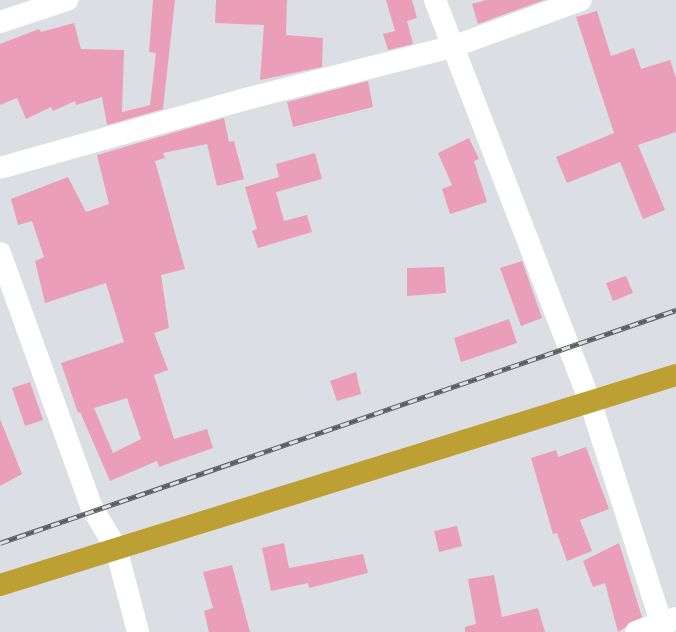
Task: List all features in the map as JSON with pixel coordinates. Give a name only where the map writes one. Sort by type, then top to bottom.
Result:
[{"type":"highway","points":[[0,585],[116,548],[591,404],[676,375]]},
{"type":"street","points":[[0,22],[67,0]]},
{"type":"street","points":[[435,0],[591,404],[667,624],[636,632]]},
{"type":"street","points":[[0,168],[242,100],[452,47],[581,0]]},
{"type":"street","points":[[0,253],[91,506],[116,548],[138,632]]},
{"type":"building","points":[[153,0],[175,0],[163,109],[107,125],[102,97],[76,105],[75,101],[53,111],[51,107],[26,119],[17,98],[0,105],[0,44],[39,29],[41,32],[74,23],[81,49],[124,50],[122,112],[150,105],[156,53],[149,52]]},
{"type":"building","points":[[216,0],[287,0],[286,35],[323,38],[322,67],[260,80],[264,25],[215,23]]},
{"type":"building","points":[[386,0],[412,0],[417,18],[407,21],[413,44],[388,50],[383,34],[395,31]]},
{"type":"building","points":[[486,0],[544,0],[478,24],[472,4]]},
{"type":"building","points":[[597,11],[611,56],[634,48],[641,69],[670,60],[676,78],[676,132],[638,145],[665,210],[643,219],[620,162],[567,183],[556,157],[614,133],[576,17]]},
{"type":"building","points":[[368,81],[373,107],[293,127],[287,102]]},
{"type":"building","points":[[224,118],[229,142],[234,141],[244,179],[217,186],[207,144],[163,153],[165,158],[155,161],[185,269],[161,275],[169,328],[154,333],[168,370],[154,375],[174,439],[207,429],[213,448],[159,467],[157,461],[110,481],[80,412],[78,413],[61,363],[124,342],[106,283],[45,303],[35,261],[44,257],[32,221],[18,225],[11,199],[68,177],[86,212],[109,204],[97,155]],"holes":[[[127,398],[141,439],[113,453],[94,408]]]},
{"type":"building","points":[[469,138],[479,159],[474,161],[487,202],[450,214],[442,189],[452,185],[438,153]]},
{"type":"building","points":[[315,153],[322,179],[276,192],[284,221],[307,215],[312,232],[258,248],[252,231],[257,229],[245,187],[279,177],[276,164]]},
{"type":"building","points":[[522,261],[542,318],[521,326],[500,268]]},
{"type":"building","points":[[444,267],[446,293],[407,296],[407,268]]},
{"type":"building","points":[[626,276],[633,293],[613,301],[606,283]]},
{"type":"building","points":[[509,319],[517,343],[461,362],[454,338]]},
{"type":"building","points":[[356,372],[361,394],[337,401],[330,381]]},
{"type":"building","points":[[30,382],[43,420],[25,426],[12,388]]},
{"type":"building","points":[[0,419],[22,474],[0,486]]},
{"type":"building","points":[[586,447],[609,509],[580,520],[592,551],[567,561],[557,533],[553,534],[531,458],[556,450],[558,457]]},
{"type":"building","points":[[457,526],[462,546],[439,552],[434,531]]},
{"type":"building","points":[[284,543],[289,568],[363,554],[368,573],[309,588],[308,583],[271,591],[262,548]]},
{"type":"building","points":[[619,543],[642,617],[618,632],[605,583],[593,587],[583,561]]},
{"type":"building","points":[[232,565],[250,632],[209,632],[204,611],[213,608],[203,572]]},
{"type":"building","points":[[494,575],[502,617],[538,608],[545,632],[465,632],[465,627],[476,624],[468,579]]},
{"type":"railway","points":[[0,543],[676,310]]}]
